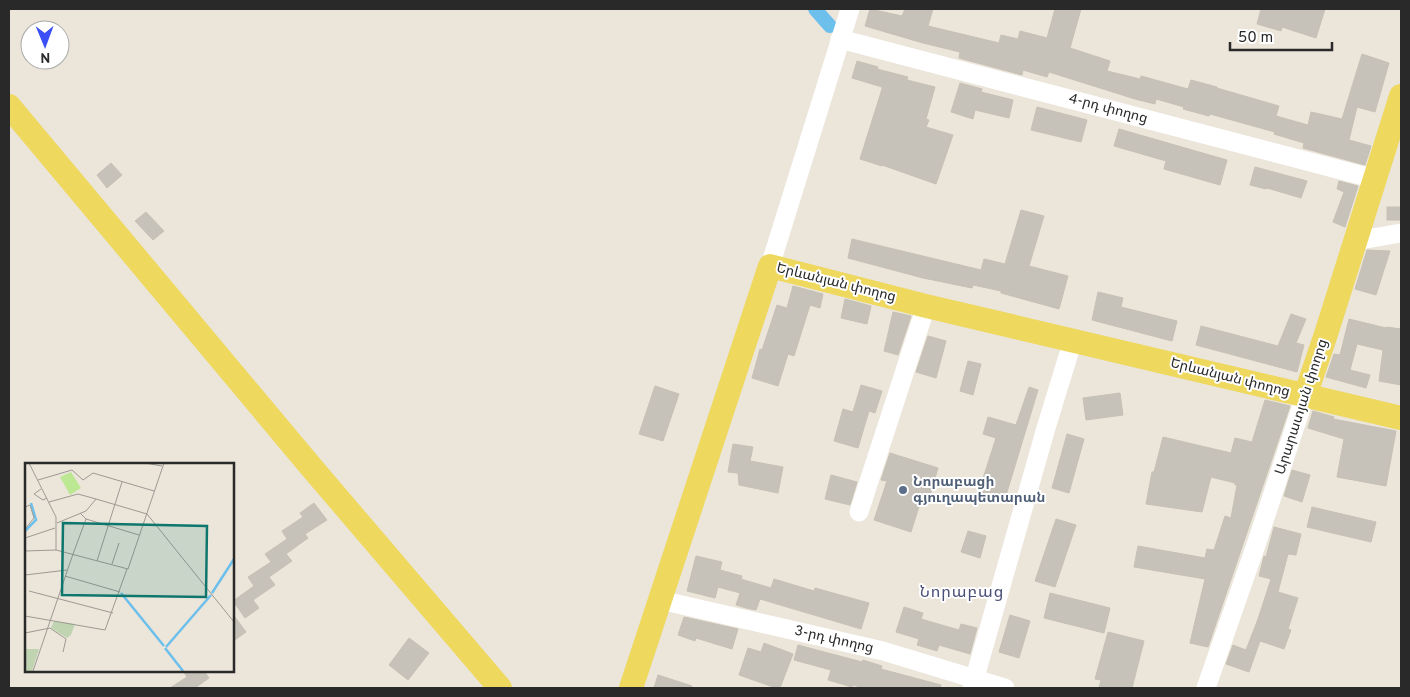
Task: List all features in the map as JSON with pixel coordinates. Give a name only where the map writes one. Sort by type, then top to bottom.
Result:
[{"type":"main road","name":"Արարատյան փողոց","points":[[1304,396],[1401,96]]},
{"type":"main road","points":[[9,106],[312,468],[500,688]]},
{"type":"main road","name":"Երևանյան փողոց","points":[[631,688],[770,266],[926,306],[1401,418]]},
{"type":"street","points":[[770,266],[850,9]]},
{"type":"street","name":"4-րդ փողոց","points":[[840,39],[1375,179]]},
{"type":"street","points":[[1355,241],[1401,233]]},
{"type":"street","points":[[858,512],[926,306]]},
{"type":"street","points":[[974,683],[1046,428],[1074,340]]},
{"type":"street","name":"Արարատյան փողոց","points":[[1206,688],[1257,542],[1304,396]]},
{"type":"street","name":"3-րդ փողոց","points":[[660,600],[883,651],[974,683],[1005,688]]},
{"type":"building","points":[[870,9],[902,16],[905,9],[933,9],[928,26],[999,43],[1001,35],[1018,39],[1020,31],[1047,38],[1055,9],[1081,9],[1070,48],[1110,61],[1107,71],[1140,79],[1141,76],[1188,89],[1191,80],[1279,106],[1276,116],[1308,125],[1311,112],[1342,119],[1362,54],[1389,63],[1375,112],[1357,107],[1349,140],[1371,146],[1365,165],[1303,148],[1304,143],[1274,134],[1275,132],[1210,114],[1209,116],[1183,109],[1184,107],[1156,99],[1155,104],[1049,72],[1047,77],[1023,70],[1022,75],[959,58],[960,52],[865,26]]},
{"type":"building","points":[[1261,9],[1325,9],[1316,38],[1282,27],[1281,31],[1257,24]]},
{"type":"building","points":[[857,61],[878,67],[877,69],[908,77],[907,80],[935,87],[926,119],[929,120],[926,127],[953,135],[936,184],[860,159],[882,87],[852,78]]},
{"type":"building","points":[[960,83],[982,89],[981,92],[1013,100],[1009,118],[975,110],[973,119],[951,112]]},
{"type":"building","points":[[1037,107],[1087,120],[1081,142],[1031,130]]},
{"type":"building","points":[[1119,129],[1227,160],[1220,185],[1164,169],[1166,161],[1114,146]]},
{"type":"building","points":[[111,163],[122,175],[107,188],[97,175]]},
{"type":"building","points":[[1255,167],[1307,181],[1301,198],[1250,185]]},
{"type":"building","points":[[1339,181],[1358,186],[1345,227],[1333,222],[1344,192],[1337,189]]},
{"type":"building","points":[[1387,207],[1401,207],[1401,220],[1387,220]]},
{"type":"building","points":[[1021,210],[1044,216],[1029,266],[1068,276],[1059,309],[1001,293],[1001,291],[973,285],[972,288],[923,278],[848,258],[852,239],[981,270],[984,259],[1005,264]]},
{"type":"building","points":[[146,212],[164,231],[153,240],[135,221]]},
{"type":"building","points":[[1367,250],[1390,251],[1376,295],[1355,289]]},
{"type":"building","points":[[793,286],[823,294],[820,308],[810,305],[794,356],[788,354],[778,386],[752,378],[760,349],[762,350],[777,305],[787,308]]},
{"type":"building","points":[[1098,292],[1123,298],[1121,307],[1177,321],[1172,341],[1092,320]]},
{"type":"building","points":[[845,299],[871,306],[867,324],[841,318]]},
{"type":"building","points":[[893,312],[911,316],[898,355],[884,351]]},
{"type":"building","points":[[1291,314],[1306,319],[1296,343],[1304,345],[1297,372],[1196,345],[1201,326],[1278,346]]},
{"type":"building","points":[[1349,319],[1386,328],[1401,329],[1401,385],[1379,381],[1383,350],[1357,344],[1350,370],[1370,375],[1366,388],[1326,377],[1334,354],[1340,355]]},
{"type":"building","points":[[928,336],[946,341],[936,378],[916,372]]},
{"type":"building","points":[[968,361],[981,364],[973,395],[960,391]]},
{"type":"building","points":[[861,385],[882,391],[875,413],[869,411],[858,448],[834,441],[843,409],[853,412]]},
{"type":"building","points":[[655,386],[679,394],[663,441],[639,434]]},
{"type":"building","points":[[1029,387],[1038,390],[1004,502],[978,494],[996,438],[983,434],[988,417],[1016,425]]},
{"type":"building","points":[[1120,393],[1123,415],[1086,420],[1083,398]]},
{"type":"building","points":[[1265,400],[1290,406],[1208,647],[1190,643],[1205,579],[1134,567],[1138,546],[1205,558],[1207,549],[1214,550],[1225,516],[1231,518],[1237,485],[1211,477],[1202,512],[1146,504],[1152,472],[1154,472],[1163,437],[1231,453],[1235,438],[1252,442]]},
{"type":"building","points":[[1313,411],[1334,417],[1333,419],[1396,431],[1386,486],[1337,477],[1344,439],[1308,428]]},
{"type":"building","points":[[1067,434],[1084,439],[1069,493],[1052,488]]},
{"type":"building","points":[[733,444],[753,447],[750,461],[783,467],[778,493],[739,485],[738,473],[728,472]]},
{"type":"building","points":[[890,453],[938,468],[930,496],[923,494],[911,532],[874,520],[887,481],[881,480]]},
{"type":"building","points":[[1292,470],[1310,475],[1302,502],[1284,496]]},
{"type":"building","points":[[831,475],[857,482],[850,505],[825,499]]},
{"type":"building","points":[[314,503],[327,520],[305,534],[308,538],[286,554],[292,561],[269,577],[275,585],[253,600],[259,608],[245,618],[234,600],[254,586],[248,577],[271,562],[265,554],[287,539],[282,531],[303,517],[300,513]]},
{"type":"building","points":[[1312,507],[1376,522],[1371,542],[1307,527]]},
{"type":"building","points":[[1056,519],[1076,525],[1055,587],[1035,581]]},
{"type":"building","points":[[1274,527],[1301,534],[1296,555],[1288,554],[1278,592],[1298,598],[1288,629],[1291,630],[1284,649],[1260,641],[1249,672],[1226,664],[1233,645],[1246,650],[1258,619],[1271,579],[1259,576]]},
{"type":"building","points":[[968,531],[986,536],[980,558],[961,552]]},
{"type":"building","points":[[696,556],[722,562],[720,570],[742,576],[741,579],[771,588],[774,579],[814,591],[815,588],[869,603],[861,629],[760,599],[756,610],[746,608],[736,605],[740,593],[718,587],[715,598],[687,591]]},
{"type":"building","points":[[1050,593],[1110,608],[1104,633],[1044,618]]},
{"type":"building","points":[[904,607],[923,613],[921,619],[959,630],[961,624],[977,628],[970,654],[939,645],[937,651],[917,645],[919,639],[896,632]]},
{"type":"building","points":[[1010,615],[1030,621],[1019,658],[999,652]]},
{"type":"building","points":[[234,616],[246,632],[234,641]]},
{"type":"building","points":[[684,617],[738,629],[732,649],[696,638],[695,641],[678,635]]},
{"type":"building","points":[[1108,632],[1144,641],[1132,688],[1099,688],[1101,680],[1095,679]]},
{"type":"building","points":[[409,638],[429,653],[408,680],[389,665]]},
{"type":"building","points":[[764,643],[793,654],[780,688],[739,675],[748,648],[761,652]]},
{"type":"building","points":[[798,645],[862,662],[863,660],[882,666],[881,669],[941,685],[940,688],[864,688],[853,685],[852,687],[828,680],[831,670],[794,660]]},
{"type":"building","points":[[184,672],[205,672],[209,678],[195,688],[170,688],[187,677]]},
{"type":"building","points":[[658,675],[692,686],[692,688],[654,688]]},
{"type":"waterway","points":[[815,9],[830,26]]},
{"type":"place","name":"Նորաբացի գյուղապետարան","points":[[903,490]]},
{"type":"district","name":"Նորաբաց","points":[[962,593]]}]
